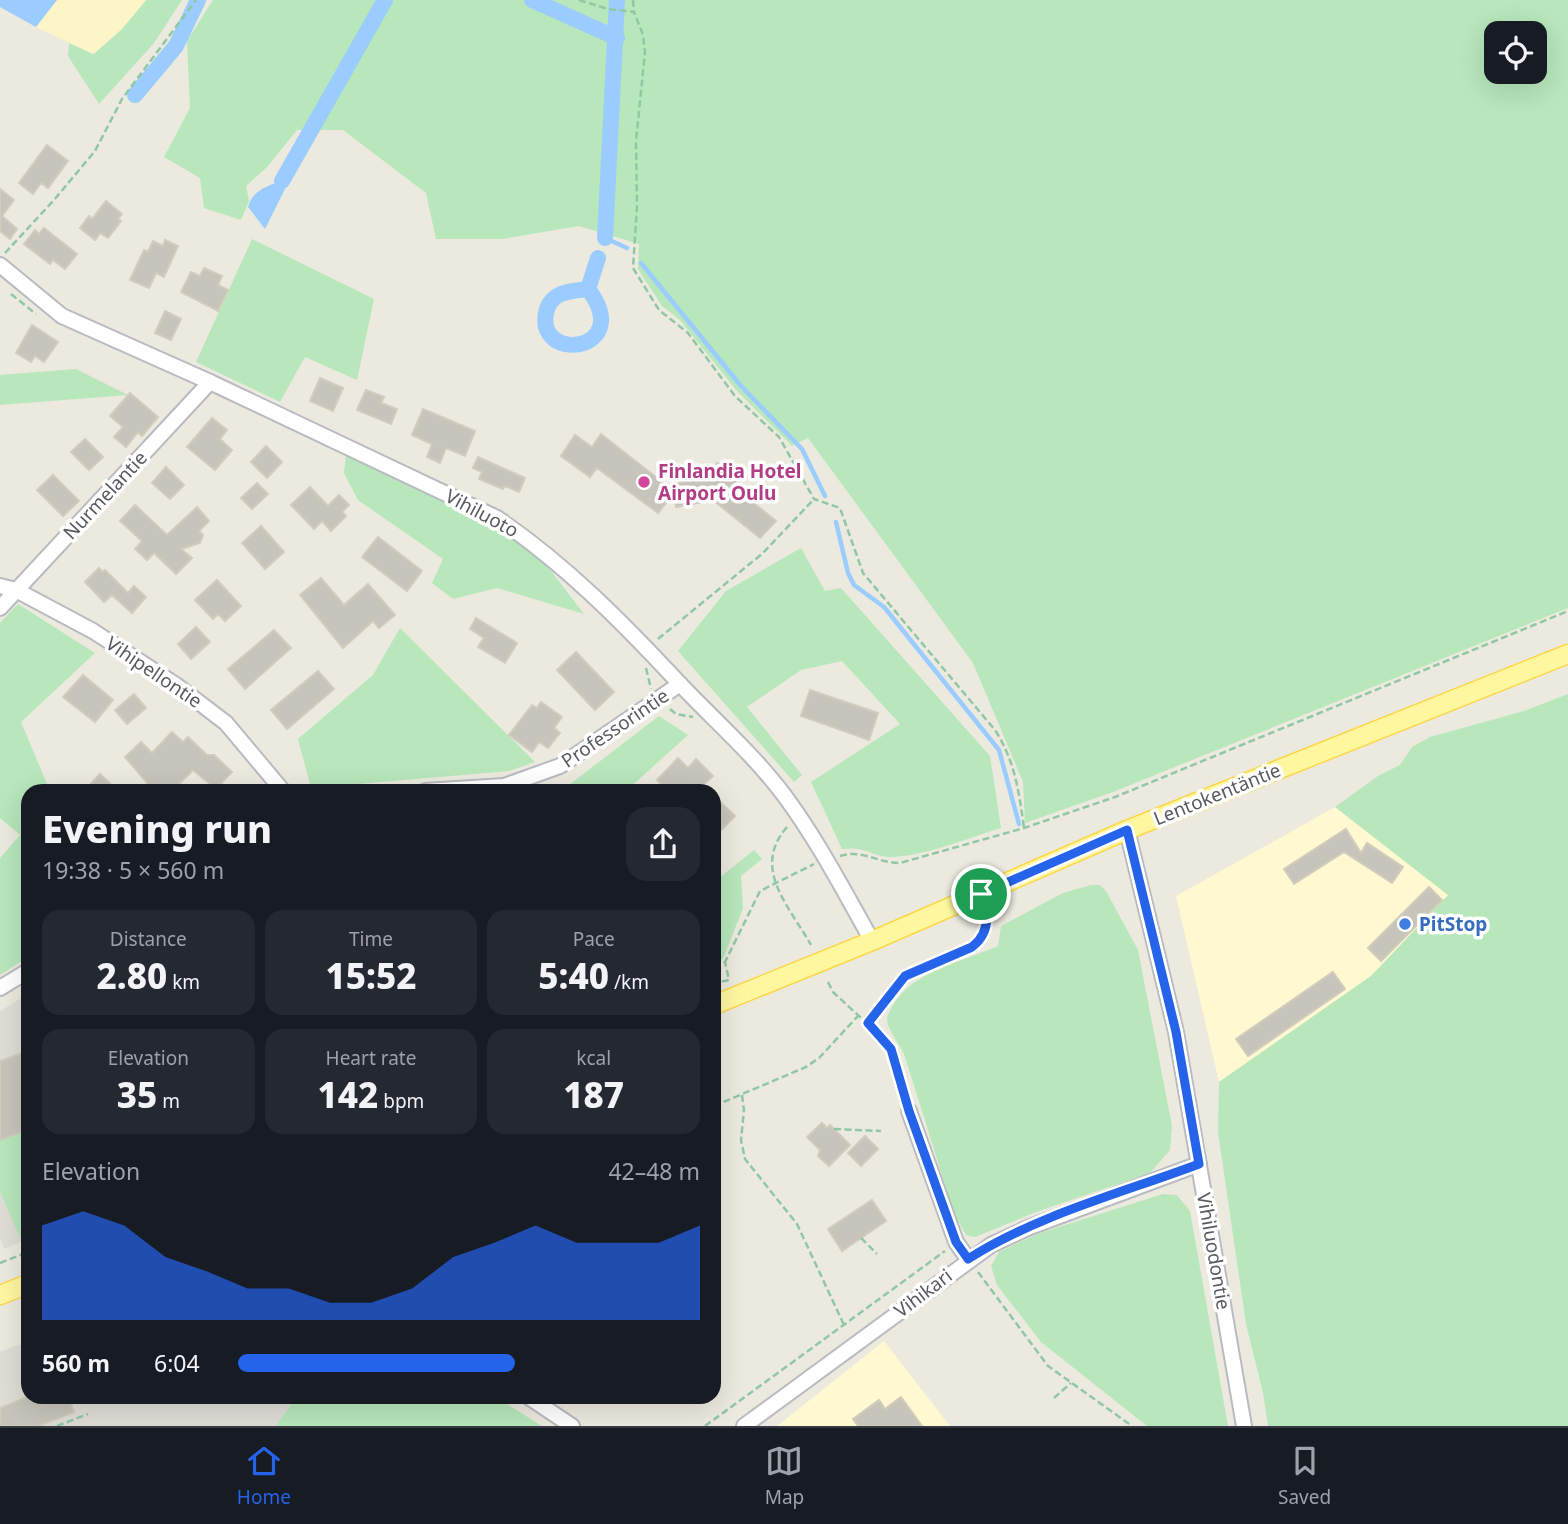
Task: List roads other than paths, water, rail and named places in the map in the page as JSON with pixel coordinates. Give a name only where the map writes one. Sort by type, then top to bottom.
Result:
[{"type":"main road","name":"Lentokentäntie","points":[[721,1002],[872,941],[1127,830],[1568,654]]},
{"type":"main road","points":[[0,1295],[21,1287]]},
{"type":"street","name":"Vihiluoto","points":[[0,265],[62,316],[210,382],[498,518],[530,540],[644,644],[680,684],[726,728],[783,794],[827,860],[872,941]]},
{"type":"street","name":"Nurmelantie","points":[[0,608],[210,382]]},
{"type":"street","name":"Vihipellontie","points":[[0,586],[16,590],[93,631],[176,685],[226,723],[277,784]]},
{"type":"street","name":"Professorintie","points":[[510,784],[560,766],[680,684]]},
{"type":"street","name":"Vihiluodontie","points":[[1127,830],[1176,1032],[1244,1426]]},
{"type":"street","points":[[0,988],[21,975]]},
{"type":"street","points":[[909,1111],[956,1242],[968,1259]]},
{"type":"street","name":"Vihikari","points":[[744,1426],[968,1259],[991,1245],[1030,1227],[1199,1164]]},
{"type":"street","points":[[539,1404],[572,1426]]},
{"type":"water","points":[[0,0],[57,0],[36,27],[0,7]]},
{"type":"water","points":[[282,181],[285,189],[265,229],[248,207],[250,201],[266,187]]},
{"type":"waterway","points":[[135,95],[176,46],[198,0]]},
{"type":"waterway","points":[[282,181],[385,0]]},
{"type":"waterway","points":[[532,0],[617,38]]},
{"type":"waterway","points":[[605,238],[617,0]]},
{"type":"waterway","points":[[605,238],[627,248]]},
{"type":"waterway","points":[[588,289],[600,311],[600,327],[592,338],[580,344],[566,344],[554,338],[546,327],[550,303],[558,295],[588,289],[598,258]]},
{"type":"waterway","points":[[641,263],[741,386],[802,449],[825,496]]},
{"type":"waterway","points":[[836,522],[848,573],[854,585],[884,607],[999,750],[1019,824]]},
{"type":"place","name":"Finlandia Hotel Airport Oulu","points":[[644,482]]},
{"type":"place","name":"PitStop","points":[[1405,924]]}]
